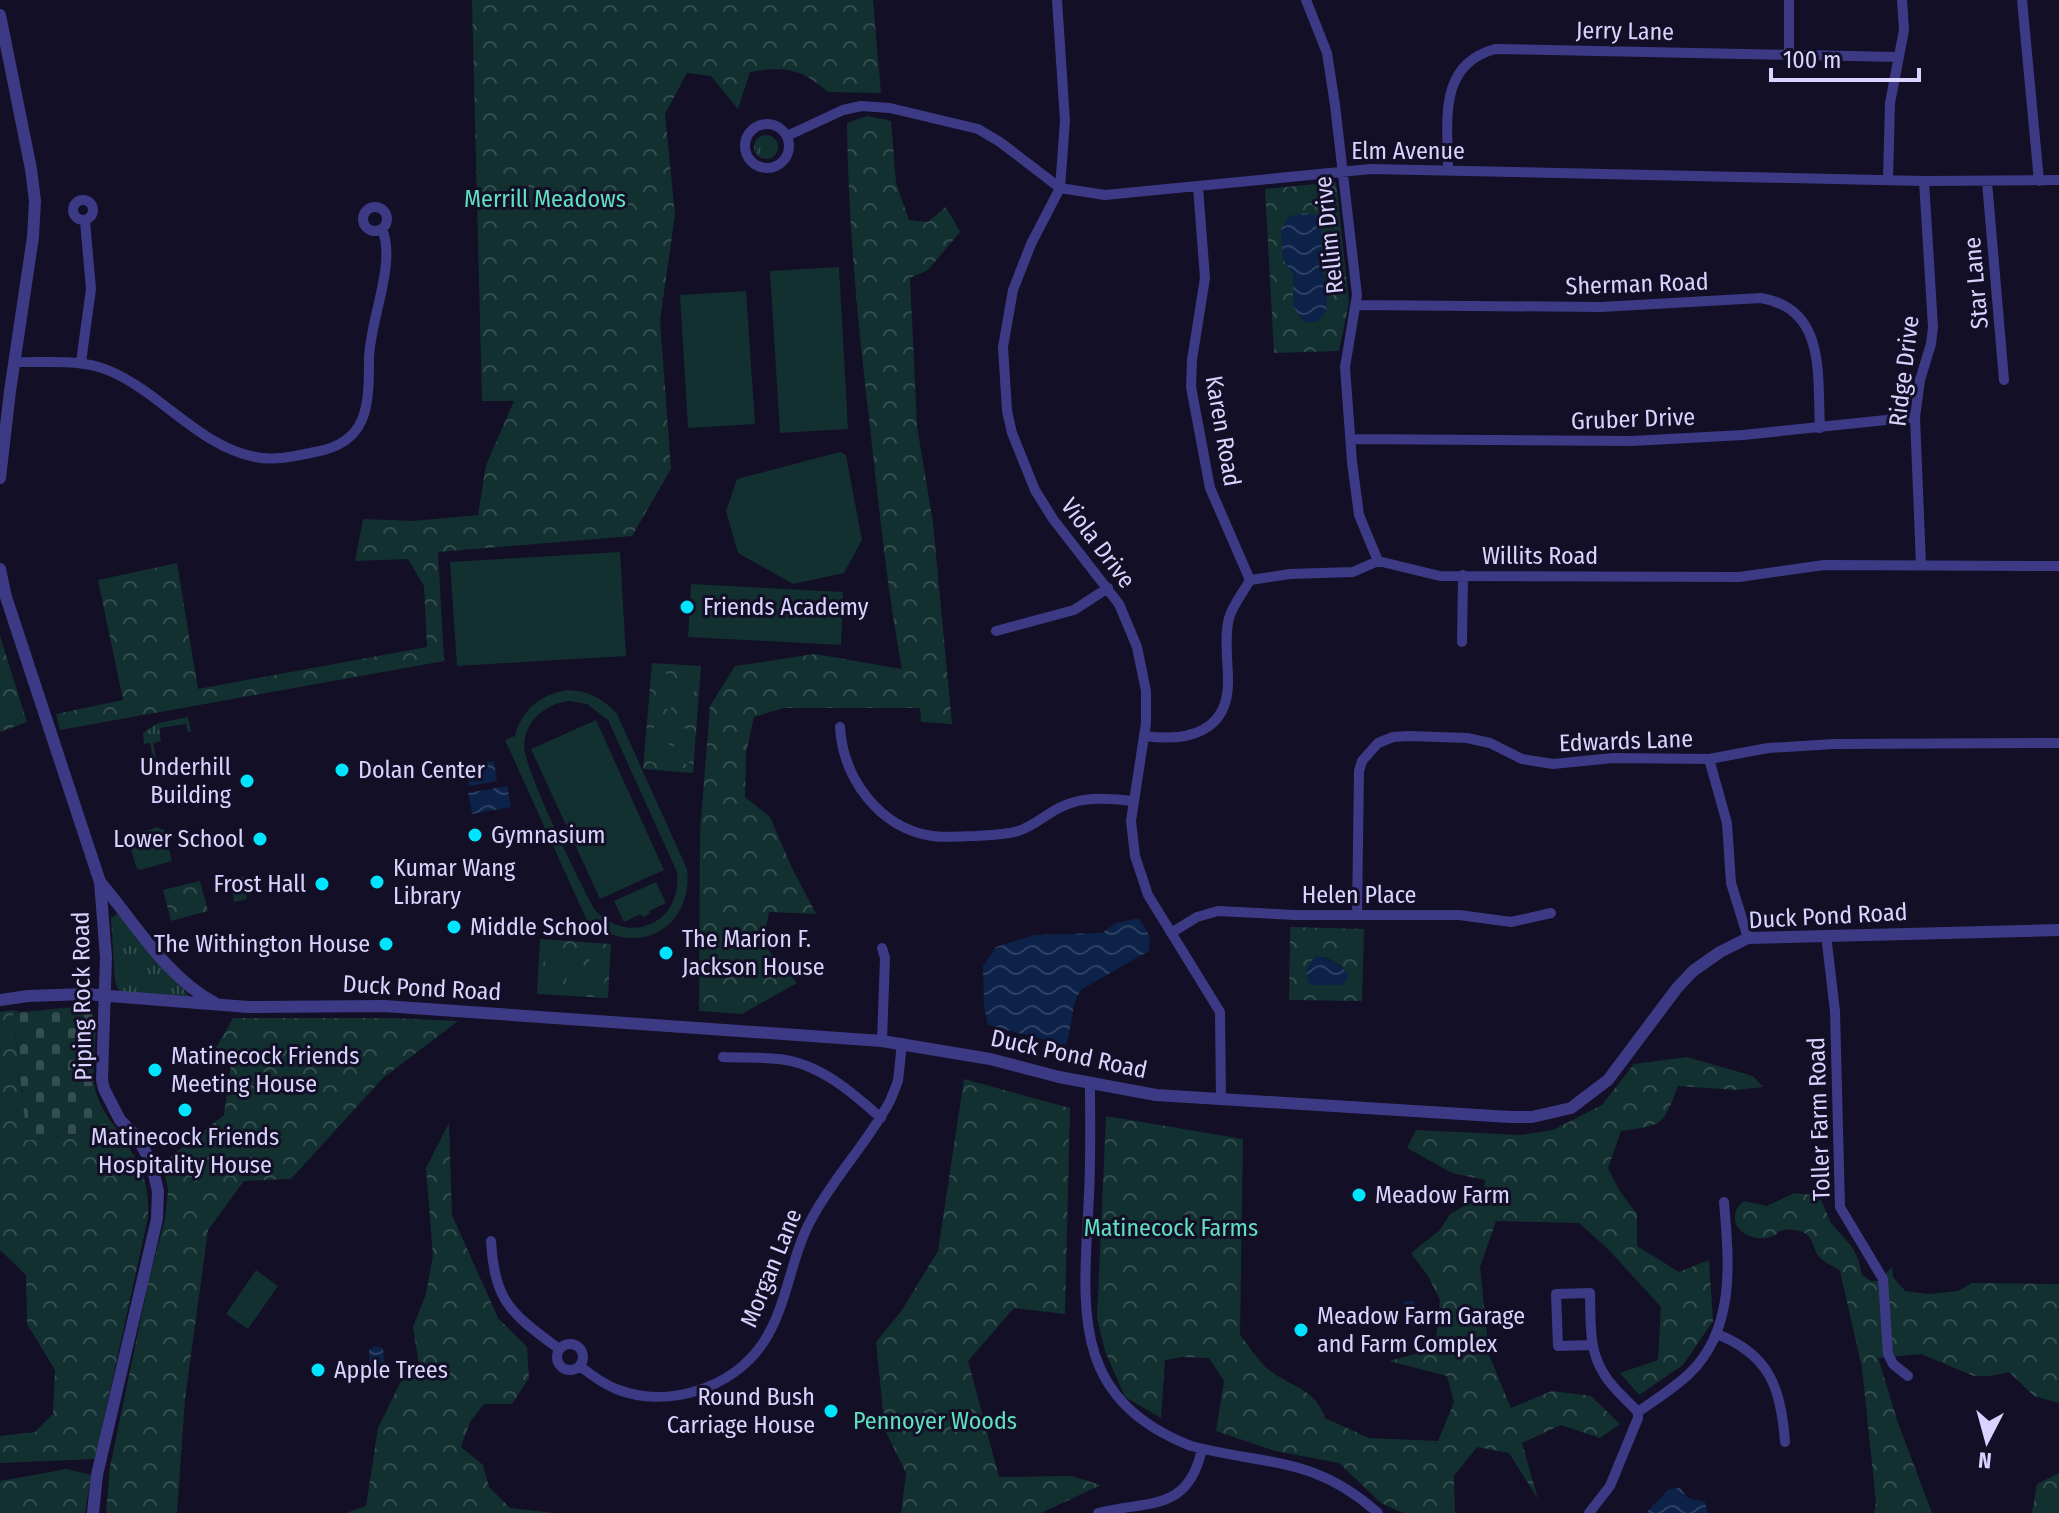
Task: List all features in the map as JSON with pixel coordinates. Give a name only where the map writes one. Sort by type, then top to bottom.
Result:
[{"type":"street","name":"Viola Drive","points":[[1057,0],[1065,121],[1060,188],[1031,244],[1013,290],[1003,347],[1005,400],[1012,433],[1035,490],[1053,519],[1108,588],[1127,620],[1142,663],[1146,691],[1145,736],[1131,830],[1138,871],[1148,895],[1220,1012],[1221,1100]]},
{"type":"street","name":"Rellim Drive","points":[[1306,0],[1327,53],[1356,305],[1345,367],[1356,506],[1378,561]]},
{"type":"street","points":[[1789,0],[1789,54]]},
{"type":"street","points":[[1888,180],[1890,103],[1904,30],[1902,0]]},
{"type":"street","points":[[2022,0],[2039,181]]},
{"type":"street","points":[[0,15],[35,201],[33,237],[0,478]]},
{"type":"street","name":"Jerry Lane","points":[[1448,170],[1451,88],[1461,68],[1484,52],[1509,49],[1898,57]]},
{"type":"street","name":"Elm Avenue","points":[[787,136],[843,110],[861,106],[890,108],[978,129],[1060,188],[1105,195],[1342,171],[1448,170],[1987,182],[2059,180]]},
{"type":"street","points":[[759,125],[773,125],[787,136],[787,154],[777,165],[756,165],[747,155],[745,141],[759,125]]},
{"type":"street","name":"Ridge Drive","points":[[1921,565],[1915,417],[1933,327],[1924,181]]},
{"type":"street","name":"Star Lane","points":[[1987,182],[2004,380]]},
{"type":"street","name":"Karen Road","points":[[1198,187],[1205,278],[1192,360],[1191,387],[1210,488],[1250,580]]},
{"type":"street","points":[[81,362],[91,289],[85,221]]},
{"type":"street","points":[[14,362],[81,362],[120,375],[207,436],[240,453],[272,459],[335,449],[357,430],[366,407],[369,342],[386,251],[382,229]]},
{"type":"street","name":"Sherman Road","points":[[1356,305],[1601,307],[1761,298],[1774,300],[1796,312],[1812,338],[1820,428]]},
{"type":"street","name":"Gruber Drive","points":[[1351,439],[1632,441],[1820,428],[1915,417]]},
{"type":"street","points":[[1145,736],[1183,738],[1200,732],[1220,713],[1229,683],[1226,645],[1229,620],[1250,580],[1290,574],[1353,572],[1378,561]]},
{"type":"street","name":"Willits Road","points":[[1378,561],[1417,572],[1463,575],[1739,577],[1824,565],[2059,566]]},
{"type":"street","name":"Piping Rock Road","points":[[0,569],[6,597],[100,882],[106,937],[104,1089],[120,1120],[137,1137],[151,1162],[158,1191],[157,1219],[97,1475],[93,1513]]},
{"type":"street","points":[[1462,642],[1463,575]]},
{"type":"street","points":[[996,631],[1067,613],[1108,588]]},
{"type":"street","points":[[840,727],[841,742],[850,769],[869,800],[899,824],[916,832],[948,837],[1016,832],[1079,800],[1134,801]]},
{"type":"street","name":"Edwards Lane","points":[[1357,915],[1359,771],[1368,753],[1385,740],[1409,736],[1467,738],[1490,743],[1531,762],[1553,764],[1613,758],[1709,759],[1792,746],[2059,743]]},
{"type":"street","points":[[1709,759],[1727,823],[1731,883],[1748,938]]},
{"type":"street","points":[[100,882],[173,972],[199,995],[221,1006]]},
{"type":"street","name":"Helen Place","points":[[1171,933],[1197,917],[1218,911],[1459,915],[1511,922],[1551,913]]},
{"type":"street","name":"Duck Pond Road","points":[[0,1000],[28,996],[106,996],[221,1006],[384,1006],[882,1041],[990,1059],[1156,1095],[1510,1117],[1558,1113],[1583,1101],[1608,1080],[1693,971],[1720,952],[1748,938],[2059,930]]},
{"type":"street","name":"Toller Farm Road","points":[[1826,935],[1835,1011],[1840,1207],[1883,1279],[1888,1354],[1893,1364],[1908,1376]]},
{"type":"street","points":[[882,948],[885,958],[882,1041]]},
{"type":"street","name":"Morgan Lane","points":[[580,1366],[598,1379],[635,1394],[680,1395],[696,1392],[731,1374],[762,1344],[774,1321],[810,1221],[881,1118],[898,1081],[902,1043]]},
{"type":"street","points":[[723,1057],[783,1059],[817,1070],[852,1092],[881,1118]]},
{"type":"street","points":[[1090,1083],[1085,1304],[1093,1348],[1103,1375],[1130,1412],[1172,1439],[1202,1449],[1313,1471],[1341,1483],[1378,1513]]},
{"type":"street","points":[[1589,1513],[1610,1486],[1638,1412],[1690,1373],[1717,1334],[1724,1308],[1727,1272],[1724,1202]]},
{"type":"street","name":"Morgan Lane","points":[[491,1241],[496,1281],[510,1309],[519,1320],[559,1349]]},
{"type":"street","points":[[1592,1345],[1558,1346],[1556,1294],[1590,1293],[1592,1345],[1604,1374],[1638,1412]]},
{"type":"street","points":[[1717,1334],[1753,1353],[1766,1370],[1783,1413],[1785,1442]]},
{"type":"street","name":"Morgan Lane","points":[[568,1343],[579,1347],[583,1354],[580,1366],[572,1370],[563,1369],[556,1358],[559,1349],[568,1343]]},
{"type":"street","points":[[1098,1513],[1147,1506],[1175,1496],[1193,1478],[1202,1449]]},
{"type":"green space","name":"Merrill Meadows","points":[[472,0],[873,0],[881,93],[828,92],[809,78],[792,71],[762,70],[750,72],[738,109],[711,76],[687,73],[665,114],[675,215],[660,320],[671,469],[632,536],[438,552],[444,661],[60,730],[56,714],[123,700],[98,580],[177,563],[198,689],[427,647],[424,586],[408,559],[355,561],[363,519],[413,521],[478,515],[486,465],[514,401],[482,401]]},
{"type":"green space","points":[[867,116],[891,121],[896,183],[909,220],[928,222],[946,207],[960,232],[928,270],[910,278],[917,426],[933,523],[952,724],[921,722],[920,708],[784,708],[754,717],[746,753],[745,797],[770,817],[816,914],[769,912],[763,944],[797,983],[742,1014],[699,1011],[700,832],[710,706],[735,666],[815,654],[902,669],[880,518],[852,237],[847,123]]},
{"type":"green space","points":[[766,135],[777,142],[778,147],[771,158],[766,159],[755,152],[754,147],[761,136]]},
{"type":"green space","points":[[1336,182],[1349,303],[1339,351],[1274,353],[1265,189]],"holes":[[[1321,226],[1321,268],[1328,289],[1293,306],[1293,274]]]},
{"type":"green space","points":[[839,267],[848,429],[780,433],[770,271]]},
{"type":"green space","points":[[746,291],[755,424],[688,428],[680,295]]},
{"type":"green space","points":[[840,452],[846,455],[862,540],[844,573],[793,584],[738,553],[726,511],[737,479]]},
{"type":"green space","points":[[620,552],[626,656],[457,666],[450,562]]},
{"type":"green space","points":[[691,584],[843,592],[841,645],[688,637]]},
{"type":"green space","points":[[0,636],[27,722],[0,732]]},
{"type":"green space","points":[[652,663],[701,666],[693,773],[643,769]]},
{"type":"green space","points":[[657,673],[674,674],[671,709],[655,708]]},
{"type":"green space","points":[[679,674],[695,675],[693,711],[676,709]]},
{"type":"green space","points":[[568,690],[589,694],[617,714],[687,869],[686,895],[681,907],[675,918],[656,933],[630,938],[608,934],[594,936],[505,740],[515,736],[522,718],[534,704]],"holes":[[[560,703],[587,704],[608,720],[677,872],[677,890],[672,904],[663,916],[651,924],[623,927],[595,910],[554,826],[526,757],[524,745],[528,728],[538,715]]]},
{"type":"green space","points":[[188,717],[191,732],[188,732],[186,724],[159,728],[161,741],[153,743],[158,767],[166,766],[167,769],[147,772],[147,769],[155,767],[150,743],[144,744],[143,733],[158,723]]},
{"type":"green space","points":[[596,720],[664,870],[600,899],[531,749]]},
{"type":"green space","points":[[654,727],[670,728],[668,763],[651,762]]},
{"type":"green space","points":[[675,728],[692,729],[689,764],[673,763]]},
{"type":"green space","points":[[157,827],[164,830],[172,861],[140,870],[136,867],[128,838]]},
{"type":"green space","points":[[244,876],[247,899],[234,902],[230,879]]},
{"type":"green space","points":[[200,881],[208,911],[171,921],[163,890]]},
{"type":"green space","points":[[656,882],[666,903],[649,911],[650,914],[643,917],[641,914],[624,922],[614,901]]},
{"type":"green space","points":[[117,914],[190,997],[125,994],[118,989],[111,918]]},
{"type":"green space","points":[[1290,927],[1364,929],[1362,1001],[1289,1000]],"holes":[[[1326,957],[1341,966],[1347,980],[1341,985],[1314,985],[1306,972]]]},
{"type":"green space","points":[[540,939],[611,944],[608,998],[537,994]]},
{"type":"green space","points":[[546,951],[562,952],[560,988],[544,986]]},
{"type":"green space","points":[[568,953],[584,954],[582,989],[566,988]]},
{"type":"green space","points":[[590,954],[606,955],[604,990],[588,989]]},
{"type":"green space","points":[[82,1006],[90,1010],[94,1020],[95,1090],[102,1108],[117,1129],[27,1140],[13,1013]]},
{"type":"green space","points":[[0,1012],[22,1012],[13,1013],[27,1140],[117,1129],[137,1161],[145,1181],[148,1218],[95,1459],[0,1463],[0,1436],[35,1432],[53,1414],[55,1370],[27,1324],[26,1275],[0,1250]]},
{"type":"green space","points":[[233,1018],[458,1021],[383,1078],[291,1179],[244,1181],[208,1230],[185,1399],[177,1513],[106,1513],[110,1467],[149,1279],[165,1219],[168,1190],[162,1163],[224,1115],[231,1065],[208,1062]]},
{"type":"green space","name":"Matinecock Farms","points":[[1687,1057],[1753,1076],[1763,1087],[1736,1090],[1678,1086],[1669,1109],[1660,1121],[1621,1131],[1608,1168],[1619,1190],[1637,1214],[1637,1246],[1679,1272],[1709,1260],[1713,1321],[1683,1365],[1639,1395],[1620,1373],[1658,1360],[1661,1307],[1608,1249],[1579,1223],[1496,1221],[1480,1267],[1489,1355],[1511,1408],[1552,1391],[1591,1396],[1620,1424],[1600,1438],[1561,1425],[1522,1443],[1538,1499],[1509,1453],[1477,1447],[1454,1476],[1455,1513],[1403,1513],[1381,1503],[1339,1463],[1275,1451],[1216,1431],[1224,1381],[1209,1358],[1165,1360],[1161,1418],[1125,1397],[1105,1351],[1097,1318],[1106,1116],[1243,1139],[1240,1335],[1269,1370],[1316,1401],[1325,1418],[1369,1438],[1438,1441],[1454,1402],[1447,1376],[1389,1361],[1422,1352],[1436,1339],[1440,1300],[1411,1253],[1440,1230],[1450,1214],[1484,1195],[1485,1180],[1452,1173],[1407,1148],[1416,1130],[1521,1135],[1553,1130],[1602,1105],[1634,1064]]},
{"type":"green space","name":"Pennoyer Woods","points":[[964,1079],[1070,1108],[1065,1314],[1014,1308],[968,1361],[999,1477],[1071,1476],[1101,1485],[1041,1513],[901,1513],[906,1473],[885,1430],[876,1342],[902,1310],[938,1251]]},
{"type":"green space","points":[[449,1123],[452,1215],[498,1318],[527,1347],[529,1378],[512,1404],[484,1404],[470,1422],[461,1447],[483,1465],[489,1487],[510,1508],[555,1513],[346,1513],[366,1506],[378,1428],[400,1383],[419,1365],[413,1327],[426,1294],[433,1255],[426,1168]]},
{"type":"green space","points":[[1794,1193],[1813,1195],[1821,1200],[1831,1223],[1852,1247],[1862,1275],[1871,1281],[1879,1281],[1892,1267],[1893,1277],[1905,1291],[1929,1294],[1958,1291],[1972,1283],[2059,1284],[2059,1403],[2034,1396],[2009,1372],[1974,1376],[1921,1354],[1878,1358],[1898,1423],[1932,1513],[1874,1513],[1876,1503],[1862,1368],[1840,1271],[1821,1258],[1803,1232],[1786,1230],[1767,1238],[1755,1238],[1748,1236],[1736,1223],[1737,1209],[1744,1201],[1767,1206]]},
{"type":"green space","points":[[256,1270],[278,1286],[248,1329],[226,1314]]},
{"type":"green space","points":[[67,1469],[91,1475],[85,1513],[0,1513],[0,1481]]},
{"type":"green space","points":[[2059,1473],[2059,1513],[2032,1513],[2037,1484]]},
{"type":"water","points":[[1317,215],[1321,226],[1321,268],[1328,289],[1326,312],[1318,321],[1304,323],[1293,306],[1293,274],[1283,260],[1281,229],[1289,216]]},
{"type":"water","points":[[494,761],[497,781],[469,786],[466,766]]},
{"type":"water","points":[[507,786],[511,807],[472,814],[468,793]]},
{"type":"water","points":[[1139,918],[1150,937],[1149,951],[1082,989],[1075,1001],[1066,1045],[988,1025],[984,1007],[983,966],[996,947],[1034,935],[1102,933],[1116,923]]},
{"type":"water","points":[[1317,956],[1341,967],[1348,973],[1347,980],[1341,985],[1310,985],[1306,972]]},
{"type":"water","points":[[1404,1301],[1414,1301],[1416,1325],[1405,1326]]},
{"type":"water","points":[[375,1346],[383,1348],[385,1366],[376,1371],[370,1368],[369,1350]]},
{"type":"water","points":[[1680,1488],[1688,1498],[1705,1502],[1707,1513],[1646,1513],[1669,1489]]},
{"type":"place","name":"Friends Academy","points":[[687,607]]},
{"type":"place","name":"Dolan Center","points":[[342,770]]},
{"type":"place","name":"Underhill Building","points":[[247,781]]},
{"type":"place","name":"Gymnasium","points":[[475,835]]},
{"type":"place","name":"Lower School","points":[[260,839]]},
{"type":"place","name":"Kumar Wang Library","points":[[377,882]]},
{"type":"place","name":"Frost Hall","points":[[322,884]]},
{"type":"place","name":"Middle School","points":[[454,927]]},
{"type":"place","name":"The Withington House","points":[[386,944]]},
{"type":"place","name":"The Marion F. Jackson House","points":[[666,953]]},
{"type":"place","name":"Matinecock Friends Meeting House","points":[[155,1070]]},
{"type":"place","name":"Matinecock Friends Hospitality House","points":[[185,1110]]},
{"type":"place","name":"Meadow Farm","points":[[1359,1195]]},
{"type":"place","name":"Meadow Farm Garage and Farm Complex","points":[[1301,1330]]},
{"type":"place","name":"Apple Trees","points":[[318,1370]]},
{"type":"place","name":"Round Bush Carriage House","points":[[831,1411]]}]
